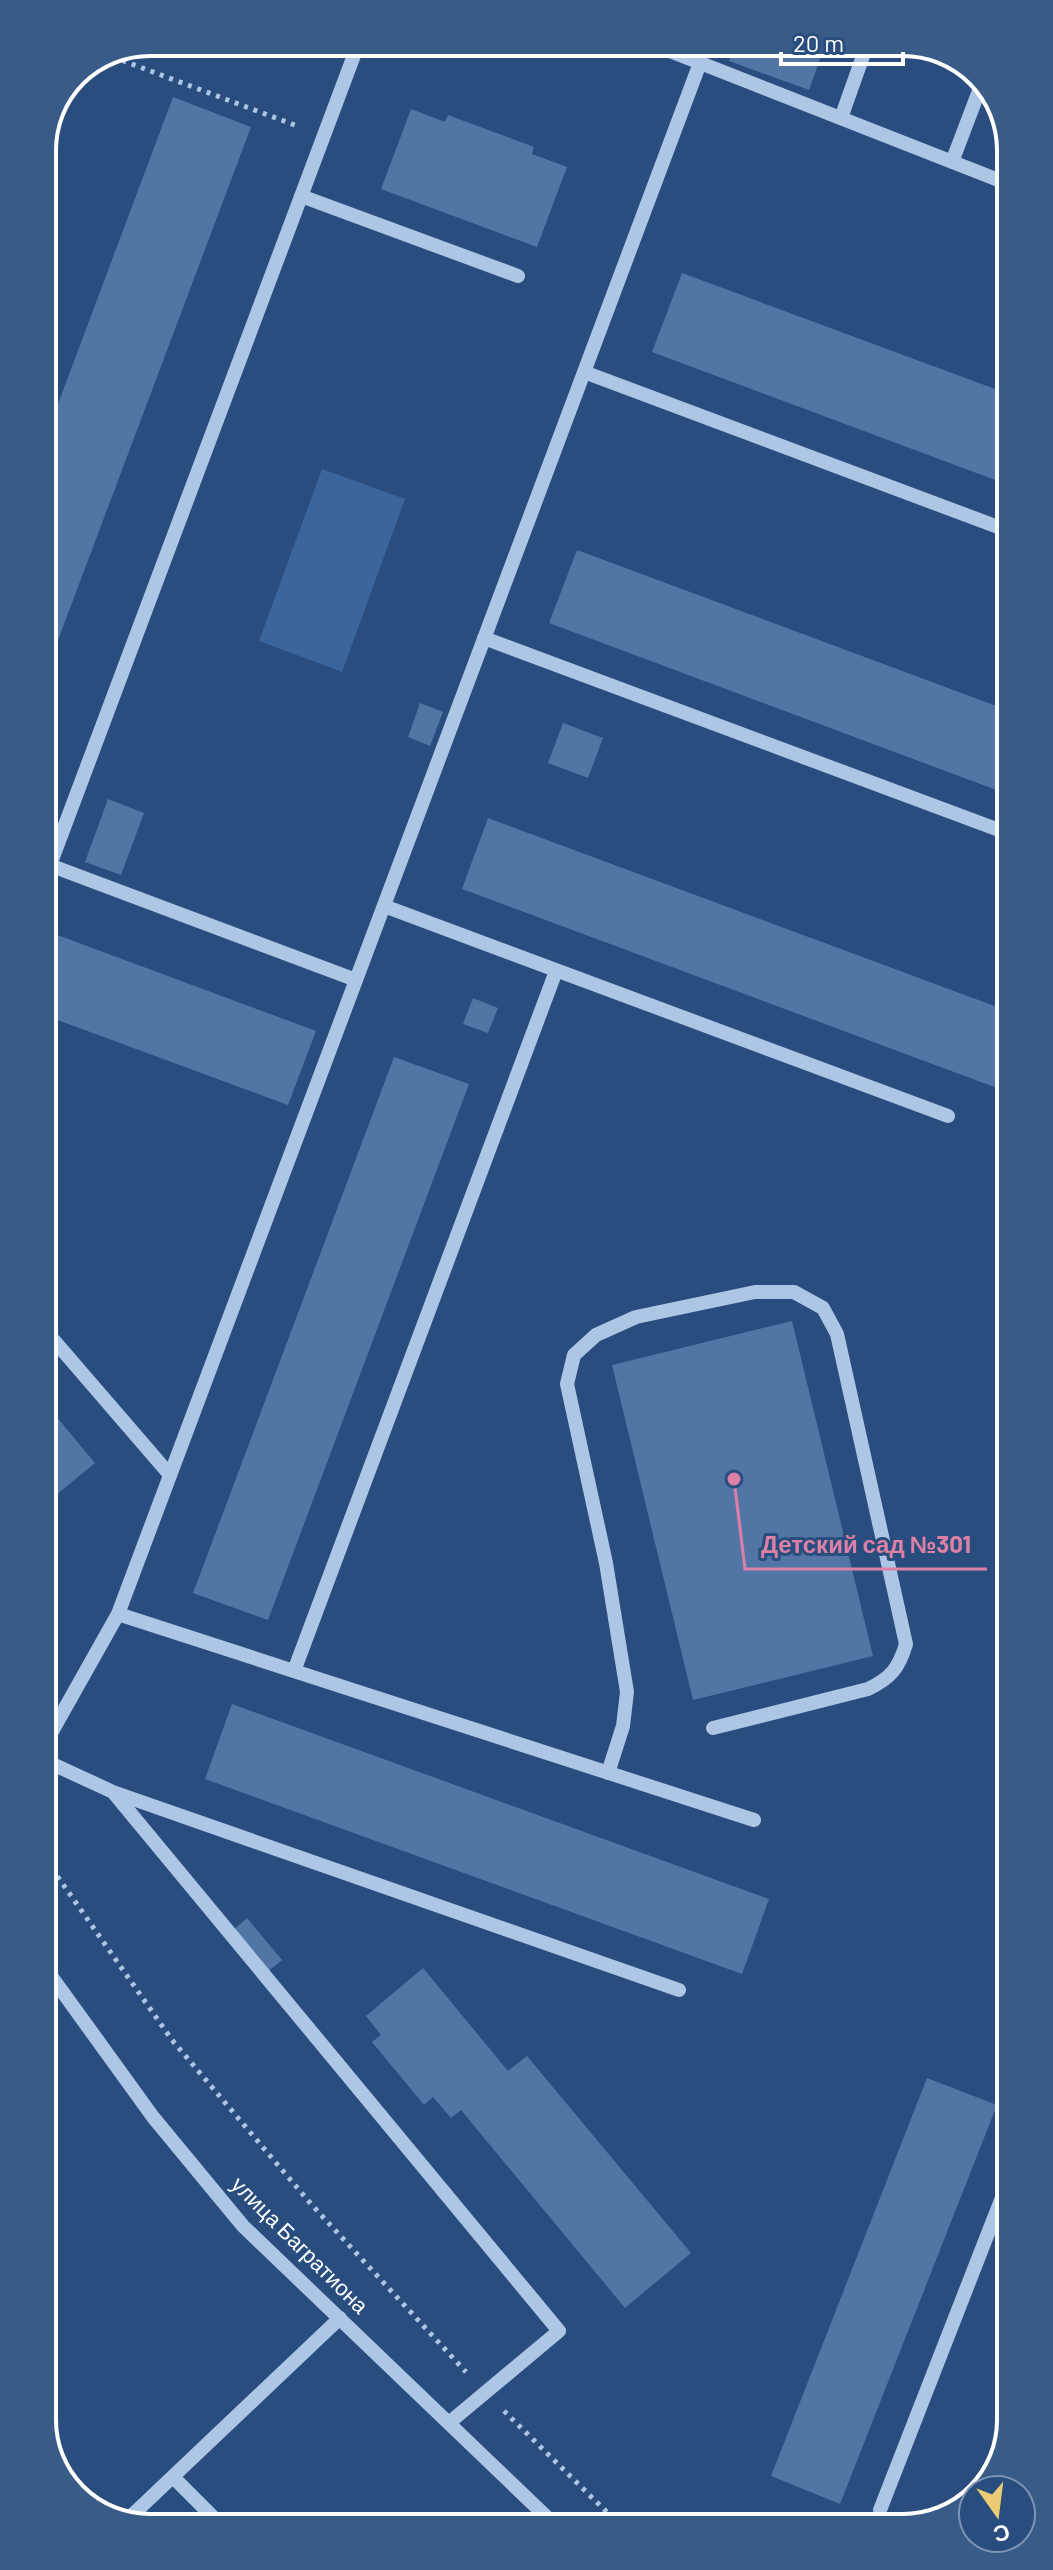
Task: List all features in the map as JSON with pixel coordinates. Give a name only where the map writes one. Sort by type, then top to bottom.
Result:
[{"type":"street","points":[[56,840],[354,56]]},
{"type":"street","points":[[682,56],[997,180]]},
{"type":"street","points":[[841,118],[863,56]]},
{"type":"street","points":[[56,1724],[118,1614],[700,63]]},
{"type":"street","points":[[952,162],[978,93]]},
{"type":"street","points":[[301,196],[518,276]]},
{"type":"street","points":[[584,372],[997,527]]},
{"type":"street","points":[[484,638],[997,829]]},
{"type":"street","points":[[56,867],[356,980]]},
{"type":"street","points":[[384,906],[948,1116]]},
{"type":"street","points":[[294,1671],[556,971]]},
{"type":"street","points":[[608,1773],[623,1726],[627,1692],[606,1563],[567,1384],[574,1355],[596,1335],[636,1317],[755,1292],[794,1292],[823,1308],[837,1334],[906,1644],[900,1663],[889,1679],[868,1689],[713,1728]]},
{"type":"street","points":[[56,1343],[170,1475]]},
{"type":"street","points":[[118,1614],[754,1820]]},
{"type":"street","points":[[56,1766],[113,1792],[679,1990]]},
{"type":"street","points":[[113,1792],[559,2331],[450,2422]]},
{"type":"street","name":"улица Багратиона","points":[[56,1983],[153,2117],[243,2226],[544,2514]]},
{"type":"street","points":[[880,2510],[997,2210]]},
{"type":"street","points":[[135,2513],[340,2318]]},
{"type":"street","points":[[173,2477],[210,2514]]},
{"type":"path","points":[[122,60],[324,135]]},
{"type":"path","points":[[56,1874],[172,2040],[311,2204],[485,2393],[609,2514]]},
{"type":"shaded area","points":[[322,469],[405,499],[342,672],[259,641]]},
{"type":"building","points":[[731,56],[821,56],[809,90],[729,61]]},
{"type":"building","points":[[173,97],[251,127],[56,645],[56,409]]},
{"type":"building","points":[[411,109],[445,122],[448,115],[534,147],[532,154],[567,167],[537,247],[381,189]]},
{"type":"building","points":[[682,273],[997,390],[997,481],[652,352]]},
{"type":"building","points":[[577,550],[997,706],[997,790],[549,623]]},
{"type":"building","points":[[420,703],[443,712],[430,746],[408,737]]},
{"type":"building","points":[[563,723],[603,738],[588,778],[548,763]]},
{"type":"building","points":[[108,799],[144,813],[121,875],[85,862]]},
{"type":"building","points":[[488,818],[997,1007],[997,1088],[462,889]]},
{"type":"building","points":[[56,934],[316,1031],[288,1105],[56,1019]]},
{"type":"building","points":[[473,998],[498,1008],[488,1033],[463,1024]]},
{"type":"building","points":[[394,1057],[469,1084],[268,1620],[193,1593]]},
{"type":"building","points":[[792,1321],[873,1656],[693,1700],[612,1365]]},
{"type":"building","points":[[56,1416],[95,1463],[56,1495]]},
{"type":"building","points":[[232,1704],[769,1899],[742,1974],[205,1779]]},
{"type":"building","points":[[247,1918],[282,1960],[266,1973],[232,1931]]},
{"type":"building","points":[[423,1968],[508,2071],[527,2056],[691,2253],[625,2308],[461,2110],[451,2118],[433,2097],[424,2105],[372,2042],[381,2035],[366,2016]]},
{"type":"building","points":[[927,2078],[997,2105],[840,2504],[771,2476]]},
{"type":"place","name":"Детский сад №301","points":[[734,1479]]}]
